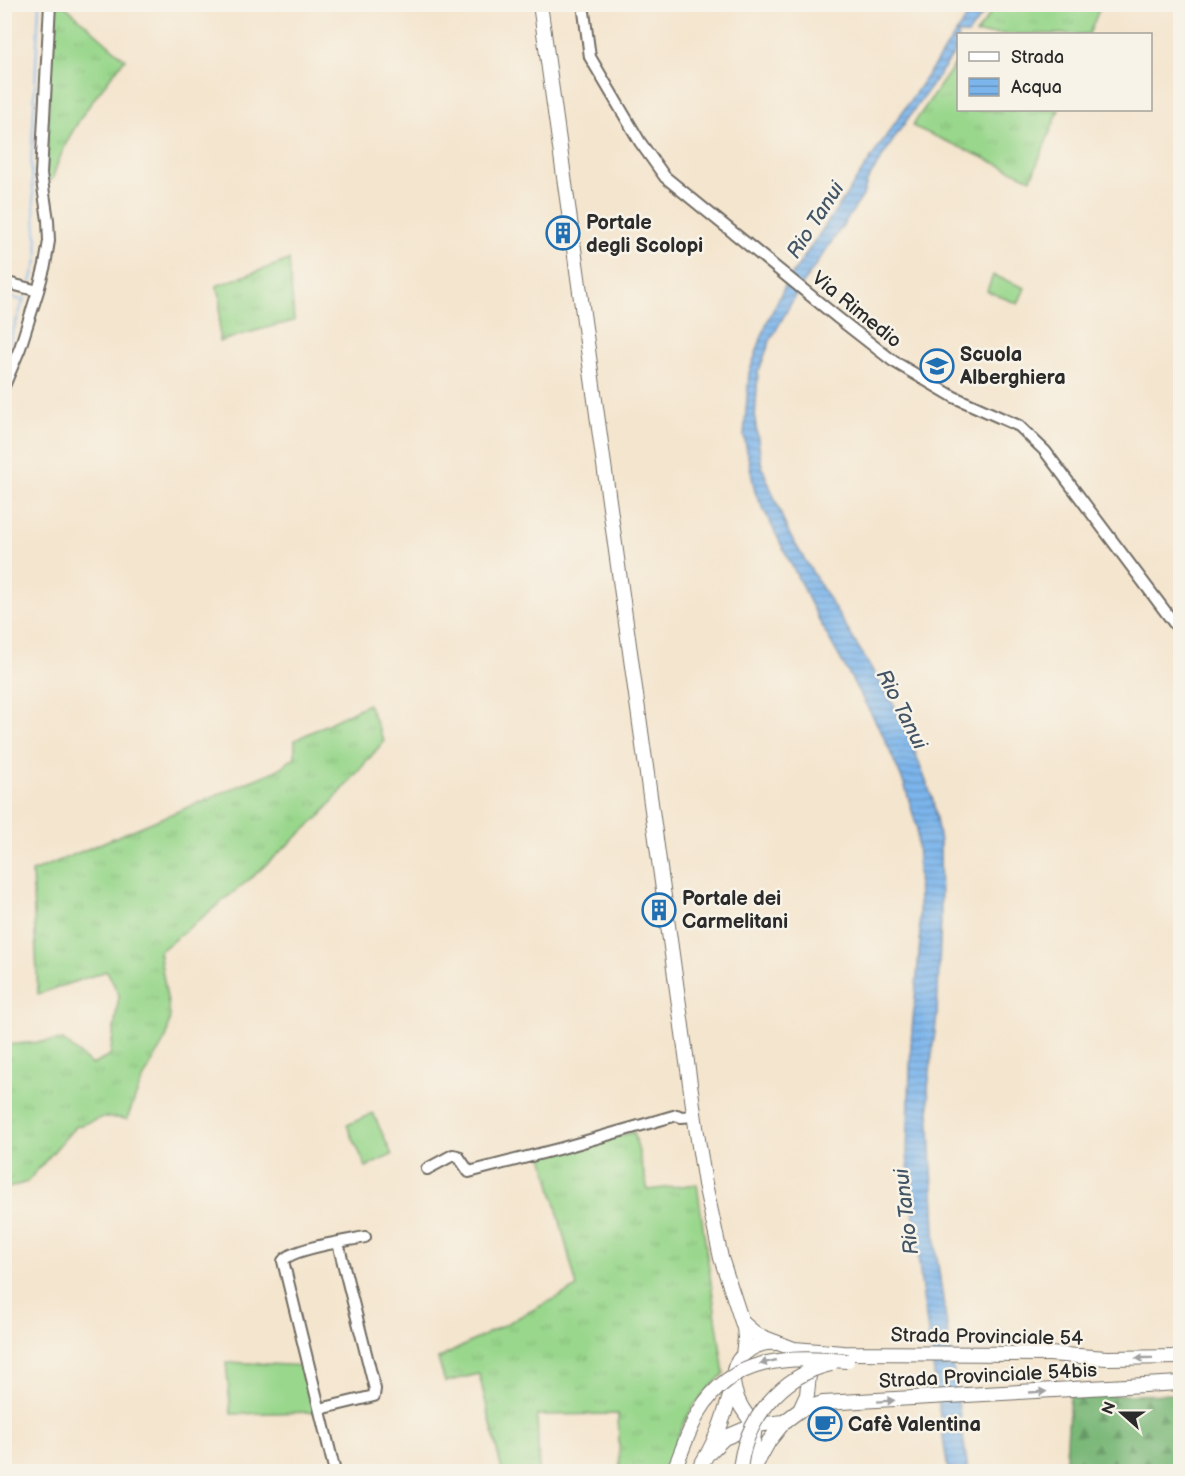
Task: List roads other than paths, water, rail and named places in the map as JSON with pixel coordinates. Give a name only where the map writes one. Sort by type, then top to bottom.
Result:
[{"type":"main road","points":[[540,4],[705,1184],[721,1258],[742,1322],[745,1338],[743,1355]]},
{"type":"main road","points":[[742,1322],[757,1335],[794,1349],[802,1358],[809,1374],[807,1395],[800,1410],[784,1422],[751,1472]]},
{"type":"main road","points":[[751,1472],[755,1425],[738,1402],[734,1384],[734,1369],[743,1355],[761,1344],[780,1344]]},
{"type":"main road","name":"Strada Provinciale 54","points":[[794,1349],[826,1353],[922,1354],[1085,1361],[1107,1358],[1180,1357]]},
{"type":"main road","points":[[673,1472],[703,1405],[719,1388],[740,1372],[757,1365],[780,1359],[922,1363],[982,1358]]},
{"type":"main road","points":[[740,1472],[742,1452],[750,1430],[764,1408],[780,1390],[793,1379],[814,1369],[847,1361]]},
{"type":"main road","name":"Strada Provinciale 54bis","points":[[800,1410],[823,1403],[1180,1383]]},
{"type":"main road","points":[[712,1451],[734,1384]]},
{"type":"main road","points":[[696,1472],[724,1438],[755,1425],[784,1422]]},
{"type":"main road","points":[[712,1451],[727,1443],[738,1441],[747,1444],[752,1453]]},
{"type":"street","points":[[4,386],[20,348],[38,291],[49,241],[41,174],[50,4]]},
{"type":"street","name":"Via Rimedio","points":[[583,4],[590,57],[655,165],[680,190],[865,340],[908,372],[954,397],[1005,418],[1033,438],[1045,450],[1180,631]]},
{"type":"street","points":[[4,282],[38,291]]},
{"type":"street","points":[[427,1169],[453,1155],[458,1156],[470,1172],[677,1115],[695,1116]]},
{"type":"street","points":[[335,1472],[283,1262],[286,1257],[301,1252],[364,1237]]},
{"type":"street","points":[[320,1409],[375,1396],[338,1243]]},
{"type":"water","points":[[975,5],[990,5],[969,33],[957,33],[957,49],[899,131],[867,181],[863,196],[798,291],[770,341],[758,373],[755,419],[762,467],[789,534],[903,720],[933,800],[940,842],[941,919],[937,1015],[928,1088],[936,1251],[968,1471],[948,1471],[922,1290],[907,1155],[911,1042],[920,942],[917,828],[905,786],[882,733],[823,628],[755,492],[744,436],[749,373],[767,322],[787,282]]},
{"type":"waterway","points":[[31,282],[38,257],[31,165],[39,4]]},
{"type":"waterway","points":[[4,295],[24,301]]},
{"type":"waterway","points":[[4,357],[25,296]]},
{"type":"place","name":"Portale degli Scolopi","points":[[563,233]]},
{"type":"place","name":"Scuola Alberghiera","points":[[937,366]]},
{"type":"place","name":"Portale dei Carmelitani","points":[[659,910]]},
{"type":"place","name":"Cafè Valentina","points":[[825,1424]]},
{"type":"water label","name":"Rio Tanui","points":[[815,220]]},
{"type":"water label","name":"Rio Tanui","points":[[902,709]]},
{"type":"water label","name":"Rio Tanui","points":[[906,1212]]}]
